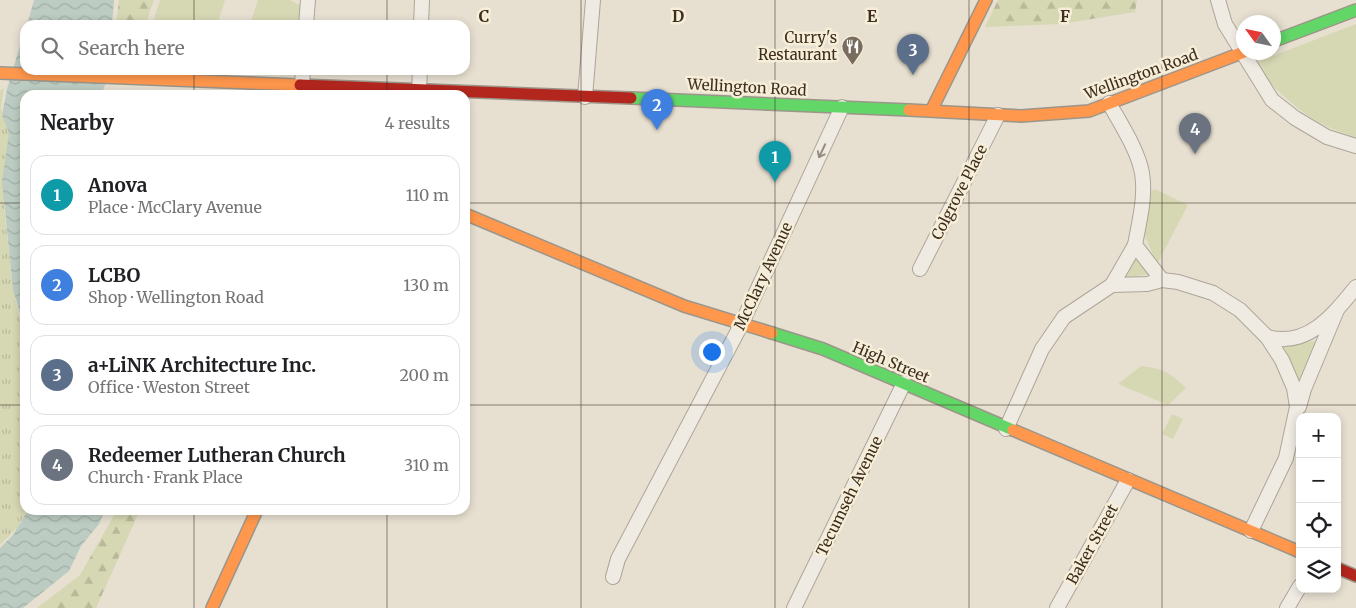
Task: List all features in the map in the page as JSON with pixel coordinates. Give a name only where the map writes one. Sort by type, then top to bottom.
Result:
[{"type":"main road","points":[[930,111],[986,0]]},
{"type":"main road","points":[[1281,38],[1356,10]]},
{"type":"main road","name":"Wellington Road","points":[[470,94],[692,99],[1021,116],[1089,111],[1236,55]]},
{"type":"main road","name":"Wellington Road","points":[[0,73],[20,74]]},
{"type":"main road","name":"Wellington Road","points":[[79,75],[386,90]]},
{"type":"main road","points":[[176,79],[189,90]]},
{"type":"main road","points":[[233,90],[234,82]]},
{"type":"main road","name":"High Street","points":[[470,216],[642,290],[741,325],[823,350],[1296,550]]},
{"type":"main road","points":[[212,608],[255,515]]},
{"type":"main road","points":[[1341,570],[1356,576]]},
{"type":"street","points":[[306,20],[308,0]]},
{"type":"street","points":[[421,20],[422,0]]},
{"type":"street","points":[[584,97],[593,0]]},
{"type":"street","points":[[1218,0],[1225,24],[1236,41]]},
{"type":"street","points":[[1248,60],[1272,100],[1295,118],[1327,137],[1356,146]]},
{"type":"street","points":[[302,85],[303,75]]},
{"type":"street","points":[[419,90],[420,75]]},
{"type":"street","points":[[1006,429],[1042,349],[1064,318],[1112,285],[1135,245],[1142,201],[1142,172],[1128,138],[1109,103]]},
{"type":"street","name":"McClary Avenue","points":[[613,577],[618,559],[741,325],[842,107]]},
{"type":"street","name":"Colgrove Place","points":[[920,269],[998,114]]},
{"type":"street","points":[[1135,245],[1162,280]]},
{"type":"street","points":[[1112,285],[1147,284],[1162,280],[1178,282],[1213,293],[1240,310],[1267,337],[1282,360],[1294,388],[1297,407],[1293,432]]},
{"type":"street","points":[[1267,337],[1279,340],[1307,334],[1319,328],[1356,287]]},
{"type":"street","points":[[1251,531],[1286,458],[1304,389],[1337,310]]},
{"type":"street","name":"Tecumseh Avenue","points":[[794,608],[904,383]]},
{"type":"street","name":"Baker Street","points":[[1057,608],[1128,480]]},
{"type":"street","points":[[1287,608],[1296,593]]},
{"type":"green space","points":[[119,0],[154,0],[147,20],[117,20]]},
{"type":"green space","points":[[160,0],[225,0],[219,20],[154,20]]},
{"type":"green space","points":[[258,0],[290,0],[301,6],[300,20],[252,20]]},
{"type":"green space","points":[[998,0],[1137,0],[1135,12],[1061,24],[985,27]]},
{"type":"green space","points":[[1356,24],[1356,137],[1327,126],[1303,112],[1259,72],[1254,63],[1262,60],[1281,60],[1281,53]]},
{"type":"green space","points":[[4,88],[1,108],[9,133],[4,207],[13,290],[20,317],[20,515],[24,515],[18,527],[0,545],[0,91]]},
{"type":"green space","points":[[1155,189],[1188,205],[1157,264],[1143,231],[1150,192]]},
{"type":"green space","points":[[1136,255],[1149,274],[1123,278]]},
{"type":"green space","points":[[1316,341],[1299,386],[1280,344]]},
{"type":"green space","points":[[1141,366],[1166,372],[1186,388],[1168,405],[1118,384]]},
{"type":"green space","points":[[1172,414],[1183,419],[1173,439],[1162,434]]},
{"type":"green space","points":[[114,515],[138,515],[96,608],[37,608],[80,575]]},
{"type":"water","points":[[34,0],[114,0],[112,20],[28,20]]},
{"type":"water","points":[[20,46],[20,75],[108,75],[103,90],[20,90],[20,313],[13,290],[2,181],[9,133],[2,115],[7,89]]},
{"type":"water","points":[[25,515],[103,515],[99,524],[81,546],[69,571],[23,608],[0,608],[0,548],[13,535]]},
{"type":"traffic: fast","points":[[1281,38],[1356,10]]},
{"type":"traffic: fast","points":[[631,98],[909,110]]},
{"type":"traffic: fast","points":[[772,333],[823,349],[1013,430]]},
{"type":"traffic: slow","points":[[931,111],[986,0]]},
{"type":"traffic: slow","points":[[909,110],[1021,116],[1089,111],[1236,55]]},
{"type":"traffic: slow","points":[[0,73],[20,74]]},
{"type":"traffic: slow","points":[[50,75],[300,85]]},
{"type":"traffic: slow","points":[[470,216],[684,306],[772,333]]},
{"type":"traffic: slow","points":[[1013,430],[1296,550]]},
{"type":"traffic: slow","points":[[212,608],[255,515]]},
{"type":"traffic: jam","points":[[300,85],[427,90]]},
{"type":"traffic: jam","points":[[470,92],[631,98]]},
{"type":"traffic: jam","points":[[1341,570],[1356,576]]},
{"type":"place","name":"Curry's Restaurant","points":[[853,65]]},
{"type":"place","name":"a+LiNK Architecture Inc.","points":[[913,75]]},
{"type":"place","name":"LCBO","points":[[657,130]]},
{"type":"place","name":"Redeemer Lutheran Church","points":[[1195,154]]},
{"type":"place","name":"Anova","points":[[775,182]]}]
